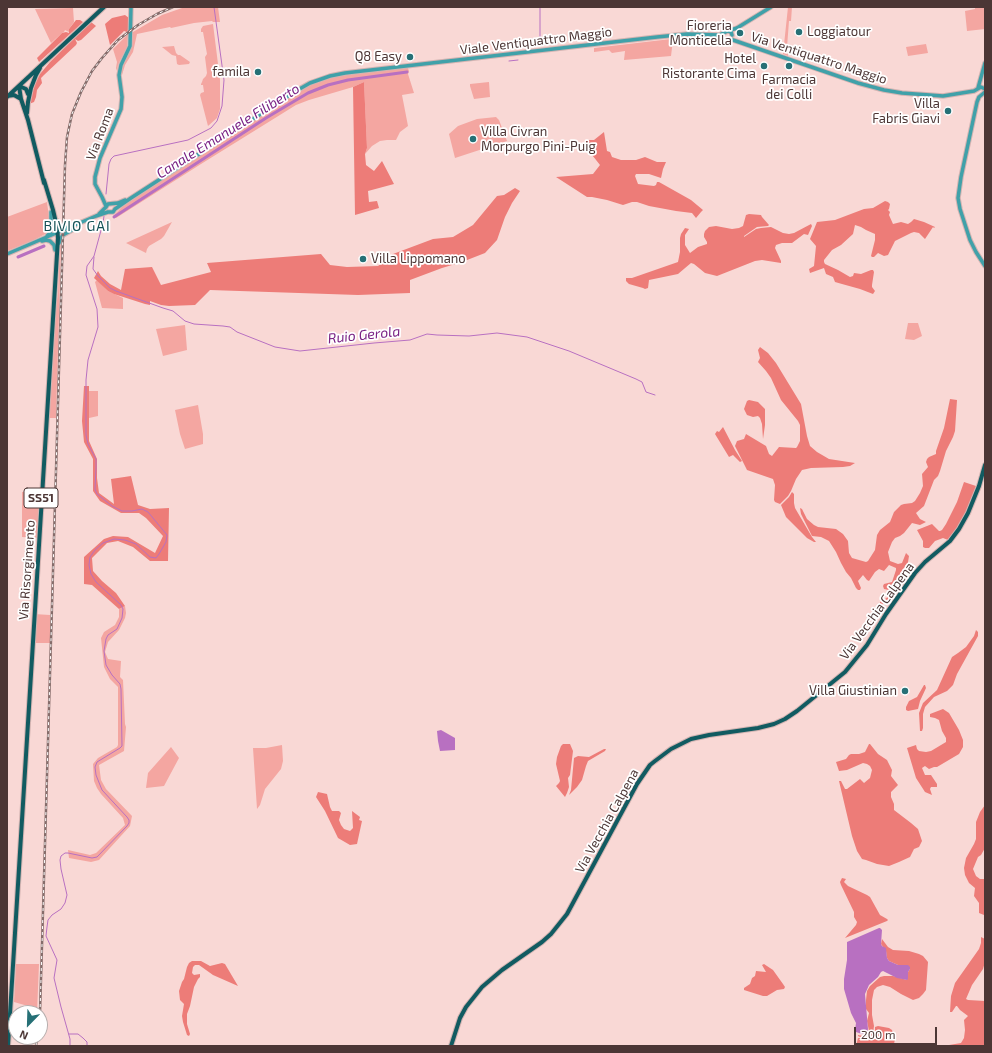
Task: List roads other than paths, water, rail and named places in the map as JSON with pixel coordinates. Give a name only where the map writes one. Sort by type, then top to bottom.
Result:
[{"type":"main road","points":[[7,96],[104,7]]},
{"type":"main road","name":"SS51","points":[[28,120],[27,109],[33,80],[44,63]]},
{"type":"main road","points":[[19,86],[26,89],[29,96]]},
{"type":"main road","name":"SS51","points":[[19,86],[21,99],[52,211],[56,233]]},
{"type":"main road","points":[[7,96],[14,95],[21,99]]},
{"type":"main road","name":"Via Risorgimento","points":[[8,1046],[56,233]]},
{"type":"main road","name":"Via Risorgimento","points":[[53,302],[56,270],[56,233]]},
{"type":"main road","name":"Via Vecchia Calpena","points":[[451,1046],[460,1018],[473,996],[502,970],[542,942],[551,934],[567,914],[637,784],[650,765],[671,749],[691,739],[758,728],[774,724],[785,719],[845,672],[867,645],[886,614],[915,573],[924,562],[950,541],[959,529],[968,513],[985,465]]},
{"type":"street","name":"Via Roma","points":[[106,207],[95,184],[95,177],[100,158],[121,109],[122,102],[119,75],[121,65],[130,46],[131,7]]},
{"type":"street","points":[[706,35],[719,35],[737,28],[772,7]]},
{"type":"street","points":[[706,35],[725,38],[728,40],[737,28]]},
{"type":"street","points":[[726,32],[731,32],[731,37]]},
{"type":"street","points":[[725,38],[724,36],[726,32]]},
{"type":"street","name":"Viale Ventiquattro Maggio","points":[[132,198],[304,86],[325,77],[336,74],[676,35],[706,35]]},
{"type":"street","name":"Via Ventiquattro Maggio","points":[[731,37],[740,43],[854,82],[876,88],[897,92],[937,96],[982,91]]},
{"type":"street","points":[[985,64],[982,91],[977,102],[958,198],[970,240],[985,266]]},
{"type":"street","points":[[102,197],[115,205],[115,209]]},
{"type":"street","points":[[96,216],[108,204],[120,203],[132,198]]},
{"type":"street","points":[[7,254],[56,233],[70,229],[74,225],[96,216],[112,212],[132,198]]},
{"type":"street","points":[[106,207],[108,212]]},
{"type":"street","points":[[52,211],[58,225],[63,228],[70,229]]},
{"type":"street","points":[[44,238],[49,234],[51,228],[52,211]]},
{"type":"street","name":"Via Risorgimento","points":[[56,270],[60,239],[70,229]]},
{"type":"street","points":[[37,242],[46,240],[49,241],[54,245],[55,250]]},
{"type":"waterway","points":[[106,194],[109,164],[114,156],[188,140],[211,128],[217,121],[222,106],[224,80],[214,7]]},
{"type":"waterway","name":"Canale Emanuele Filiberto","points":[[540,7],[540,42]]},
{"type":"waterway","name":"Canale Emanuele Filiberto","points":[[509,61],[518,60]]},
{"type":"waterway","name":"Canale Emanuele Filiberto","points":[[114,217],[266,118],[308,93],[328,85],[348,80],[407,72]]},
{"type":"waterway","points":[[70,1046],[70,1039],[54,978],[57,960],[46,936],[48,920],[52,915],[61,909],[65,903],[67,895],[61,869],[61,856],[68,853],[92,858],[97,857],[129,823],[127,817],[102,790],[96,775],[95,767],[97,762],[122,746],[121,689],[120,684],[106,665],[104,651],[106,639],[108,635],[117,629],[122,618],[123,609],[121,605],[96,582],[91,574],[89,565],[90,557],[103,543],[114,539],[125,540],[136,544],[150,557],[156,558],[166,542],[167,535],[148,512],[142,509],[122,511],[112,506],[97,494],[95,489],[96,459],[88,444],[86,435],[86,380],[88,360],[98,327],[97,309],[86,275],[87,266],[94,256],[104,216]]},
{"type":"waterway","name":"Canale Emanuele Filiberto","points":[[18,257],[44,246]]},
{"type":"waterway","name":"Ruio Gerola","points":[[94,257],[93,269],[110,288],[116,291],[173,311],[185,321],[194,324],[230,327],[237,332],[275,347],[300,351],[410,340],[427,334],[469,336],[497,333],[527,337],[569,351],[642,382],[646,392],[655,395]]},
{"type":"waterway","points":[[69,1034],[78,1034],[87,1042],[87,1046]]},
{"type":"railway","points":[[40,1005],[67,137],[72,114],[81,92],[92,71],[102,58],[118,40],[138,25],[173,7]]},
{"type":"place","name":"Loggiatour","points":[[799,32]]},
{"type":"place","name":"Fioreria Monticella","points":[[740,33]]},
{"type":"place","name":"Q8 Easy","points":[[410,57]]},
{"type":"place","name":"Hotel Ristorante Cima","points":[[764,66]]},
{"type":"place","name":"Farmacia dei Colli","points":[[789,66]]},
{"type":"place","name":"famila","points":[[258,72]]},
{"type":"place","name":"Villa Fabris Giavi","points":[[948,111]]},
{"type":"place","name":"Villa Civran Morpurgo Pini-Puig","points":[[473,139]]},
{"type":"place","name":"Villa Lippomano","points":[[363,259]]},
{"type":"place","name":"Villa Giustinian","points":[[905,691]]},
{"type":"district","name":"BIVIO GAI","points":[[77,226]]}]
